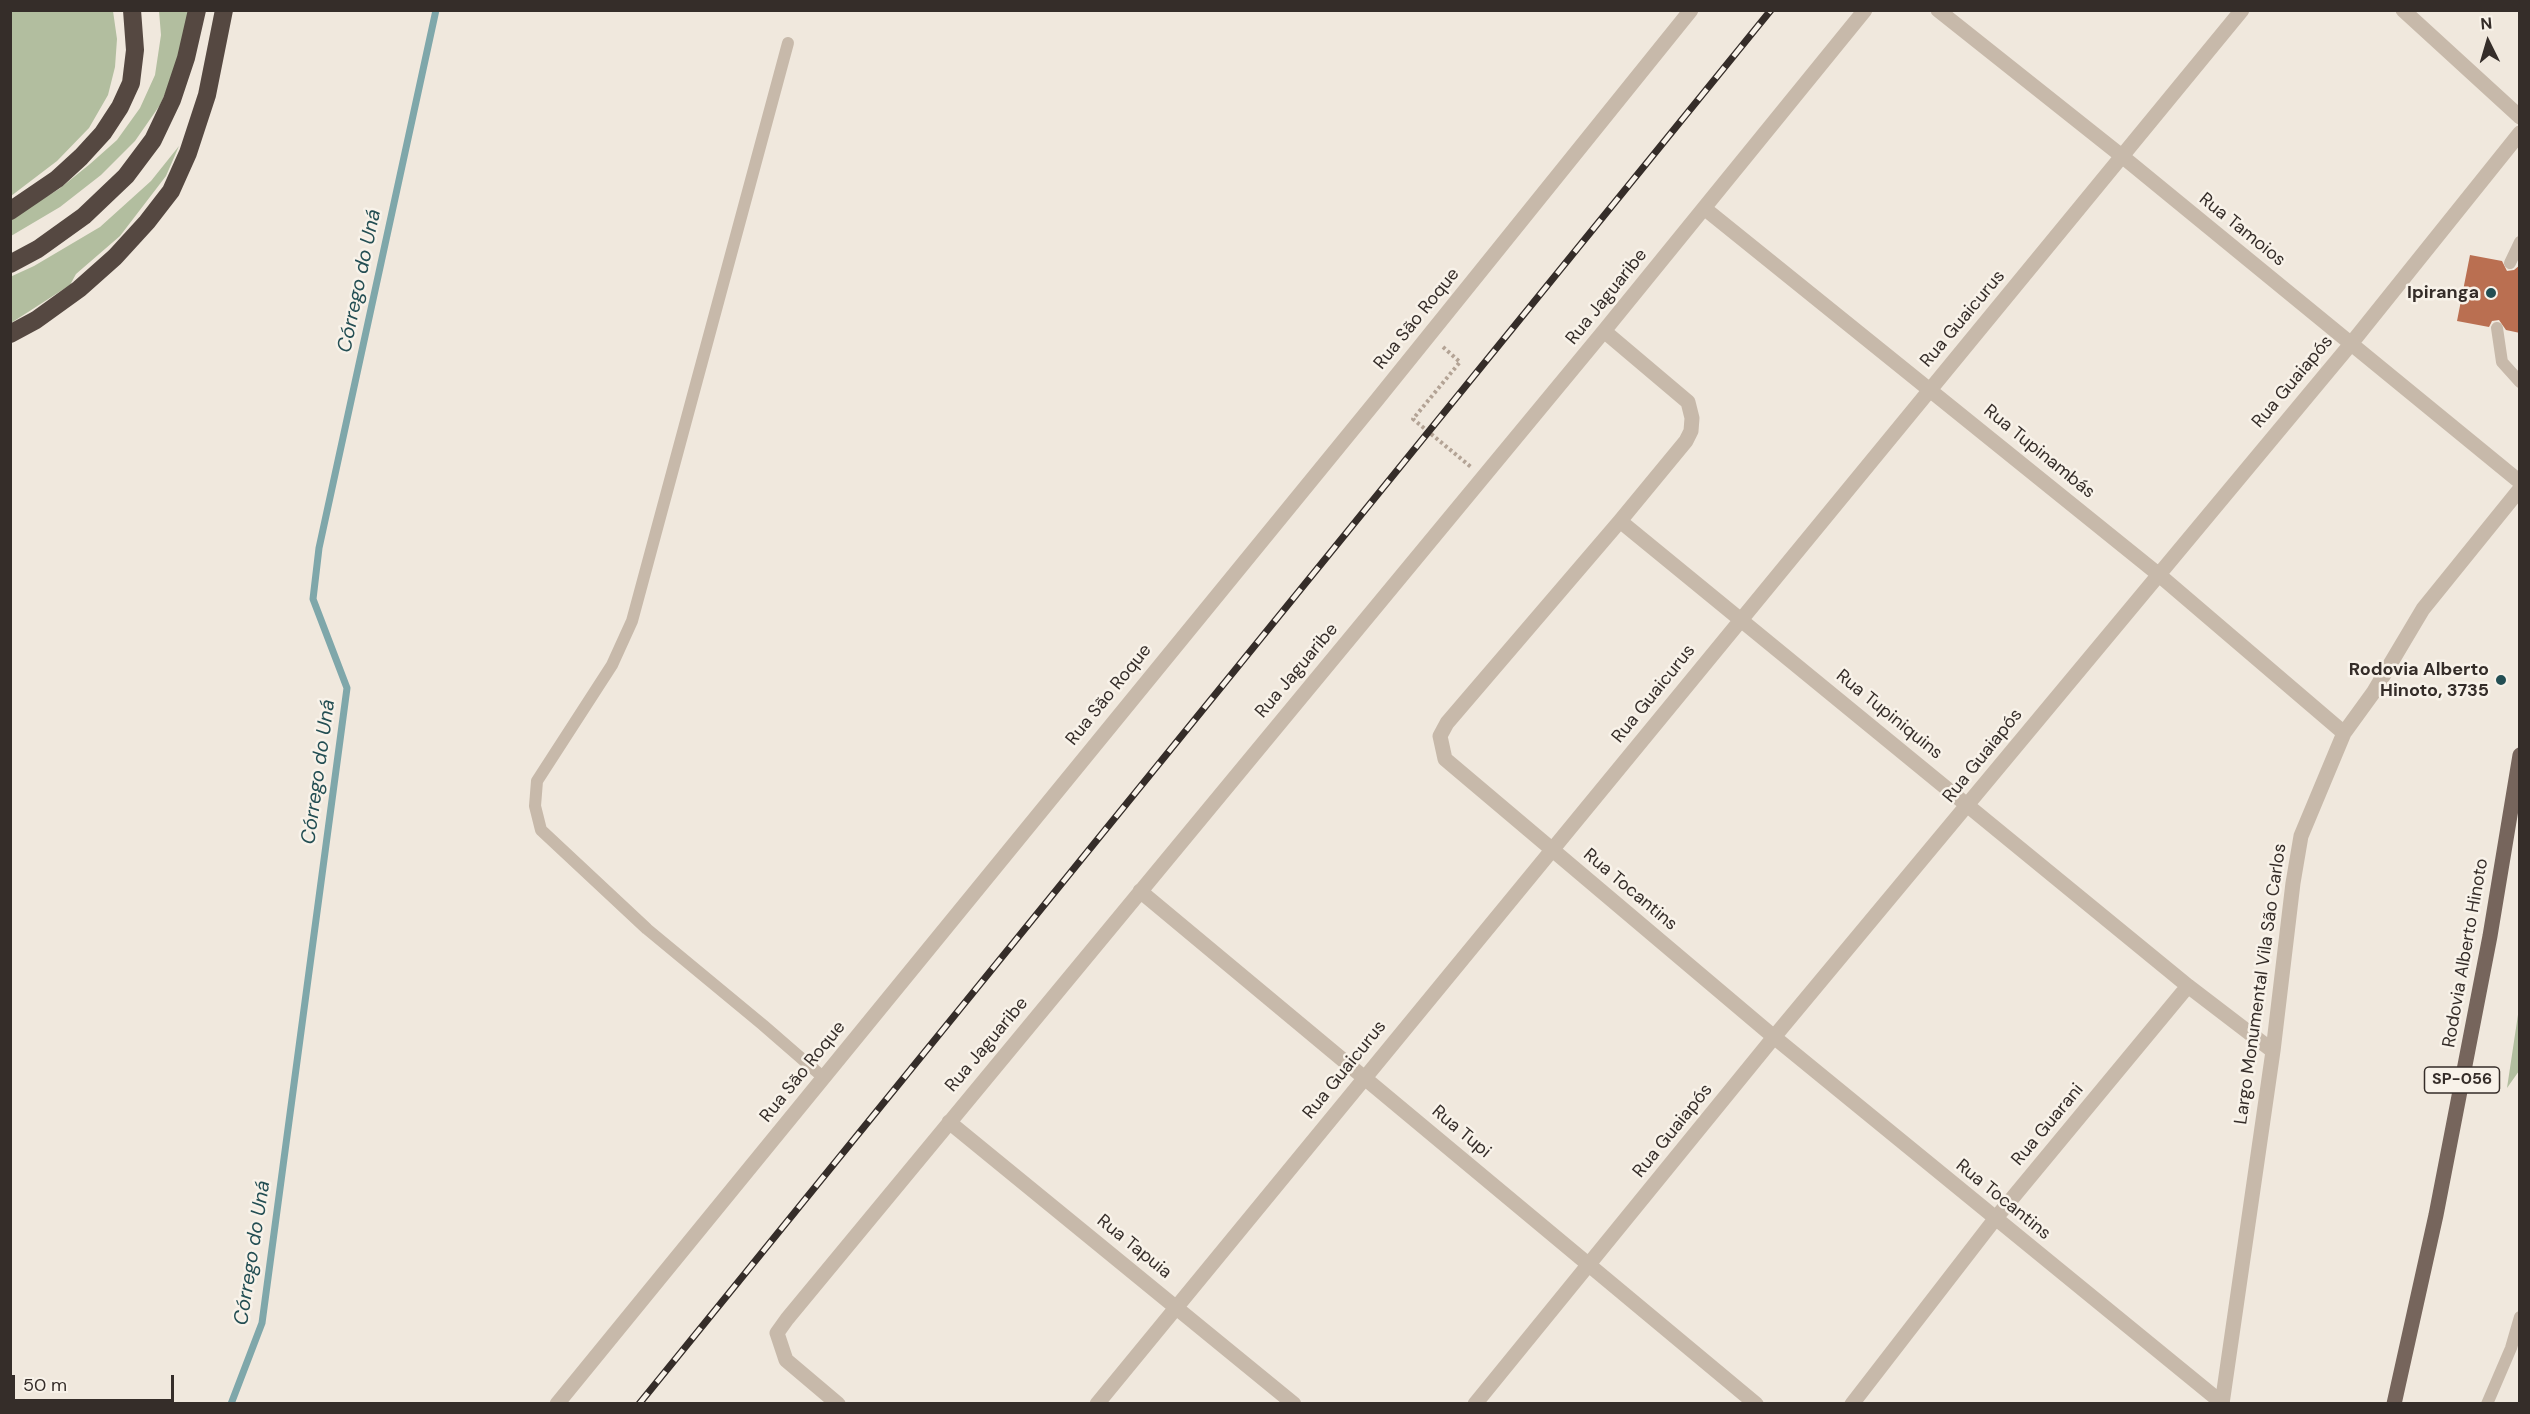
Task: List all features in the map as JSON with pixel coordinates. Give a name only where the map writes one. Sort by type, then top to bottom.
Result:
[{"type":"highway","points":[[10,211],[57,179],[81,157],[103,133],[120,107],[131,83],[135,50],[132,10]]},
{"type":"highway","points":[[10,264],[84,216],[133,167],[153,140],[172,100],[186,58],[197,10]]},
{"type":"highway","points":[[10,334],[53,308],[108,263],[147,222],[171,191],[188,153],[207,95],[224,10]]},
{"type":"main road","name":"Rodovia Alberto Hinoto","points":[[2394,1404],[2439,1203],[2490,936],[2520,755]]},
{"type":"street","name":"Rua São Roque","points":[[557,1404],[1383,393],[1691,10]]},
{"type":"street","name":"Rua Jaguaribe","points":[[838,1404],[786,1360],[777,1333],[1604,331],[1865,10]]},
{"type":"street","name":"Rua Tamoios","points":[[1938,10],[2123,157],[2520,482]]},
{"type":"street","name":"Rua Guaicurus","points":[[1097,1404],[1364,1076],[2242,10]]},
{"type":"street","points":[[2403,10],[2514,108],[2520,117]]},
{"type":"street","name":"Rua Guaiapós","points":[[1475,1404],[1589,1267],[1774,1037],[2350,345],[2520,133]]},
{"type":"street","name":"Rua Tupinambás","points":[[1704,208],[1931,388],[2158,574],[2344,733]]},
{"type":"street","name":"Rua Tocantins","points":[[1604,331],[1688,402],[1692,418],[1686,441],[1447,723],[1440,736],[1445,759],[1774,1037],[2222,1403]]},
{"type":"street","name":"Largo Monumental Vila São Carlos","points":[[2222,1403],[2273,1051],[2293,883],[2301,836],[2344,733],[2373,693],[2423,609],[2520,489]]},
{"type":"street","name":"Rua Tupiniquins","points":[[1620,521],[2188,986],[2273,1051]]},
{"type":"street","name":"Rua Tupi","points":[[1140,891],[1756,1404]]},
{"type":"street","name":"Rua Guarani","points":[[1852,1404],[1995,1219],[2188,986]]},
{"type":"street","name":"Rua Tapuia","points":[[949,1122],[1294,1404]]},
{"type":"lane","points":[[788,43],[632,621],[612,665],[537,781],[535,806],[541,830],[647,929],[824,1078]]},
{"type":"lane","points":[[2510,263],[2520,242]]},
{"type":"lane","points":[[2497,328],[2502,362],[2520,382]]},
{"type":"lane","points":[[2487,1404],[2511,1348],[2520,1317]]},
{"type":"path","points":[[1436,354],[1442,346],[1460,362],[1413,419],[1465,463]]},
{"type":"green space","points":[[10,11],[113,11],[117,39],[115,67],[108,95],[89,128],[57,161],[11,196]]},
{"type":"green space","points":[[159,11],[190,11],[175,71],[160,105],[135,141],[101,175],[60,207],[11,236],[11,218],[59,189],[90,164],[117,140],[140,108],[155,75],[161,35]]},
{"type":"green space","points":[[179,146],[166,176],[120,236],[76,274],[70,285],[11,323],[10,277],[34,266],[100,227],[151,181]]},
{"type":"green space","points":[[2519,1008],[2519,1071],[2507,1088]]},
{"type":"building","name":"Ipiranga","points":[[2470,255],[2502,261],[2507,271],[2514,270],[2520,265],[2520,333],[2506,330],[2499,320],[2492,321],[2489,327],[2457,321]]},
{"type":"waterway","name":"Córrego do Uná","points":[[231,1404],[262,1323],[347,688],[313,599],[319,548],[436,10]]},
{"type":"railway","points":[[639,1404],[1771,10]]},
{"type":"place","name":"Ipiranga","points":[[2491,293]]},
{"type":"place","name":"Rodovia Alberto Hinoto, 3735","points":[[2501,680]]}]
